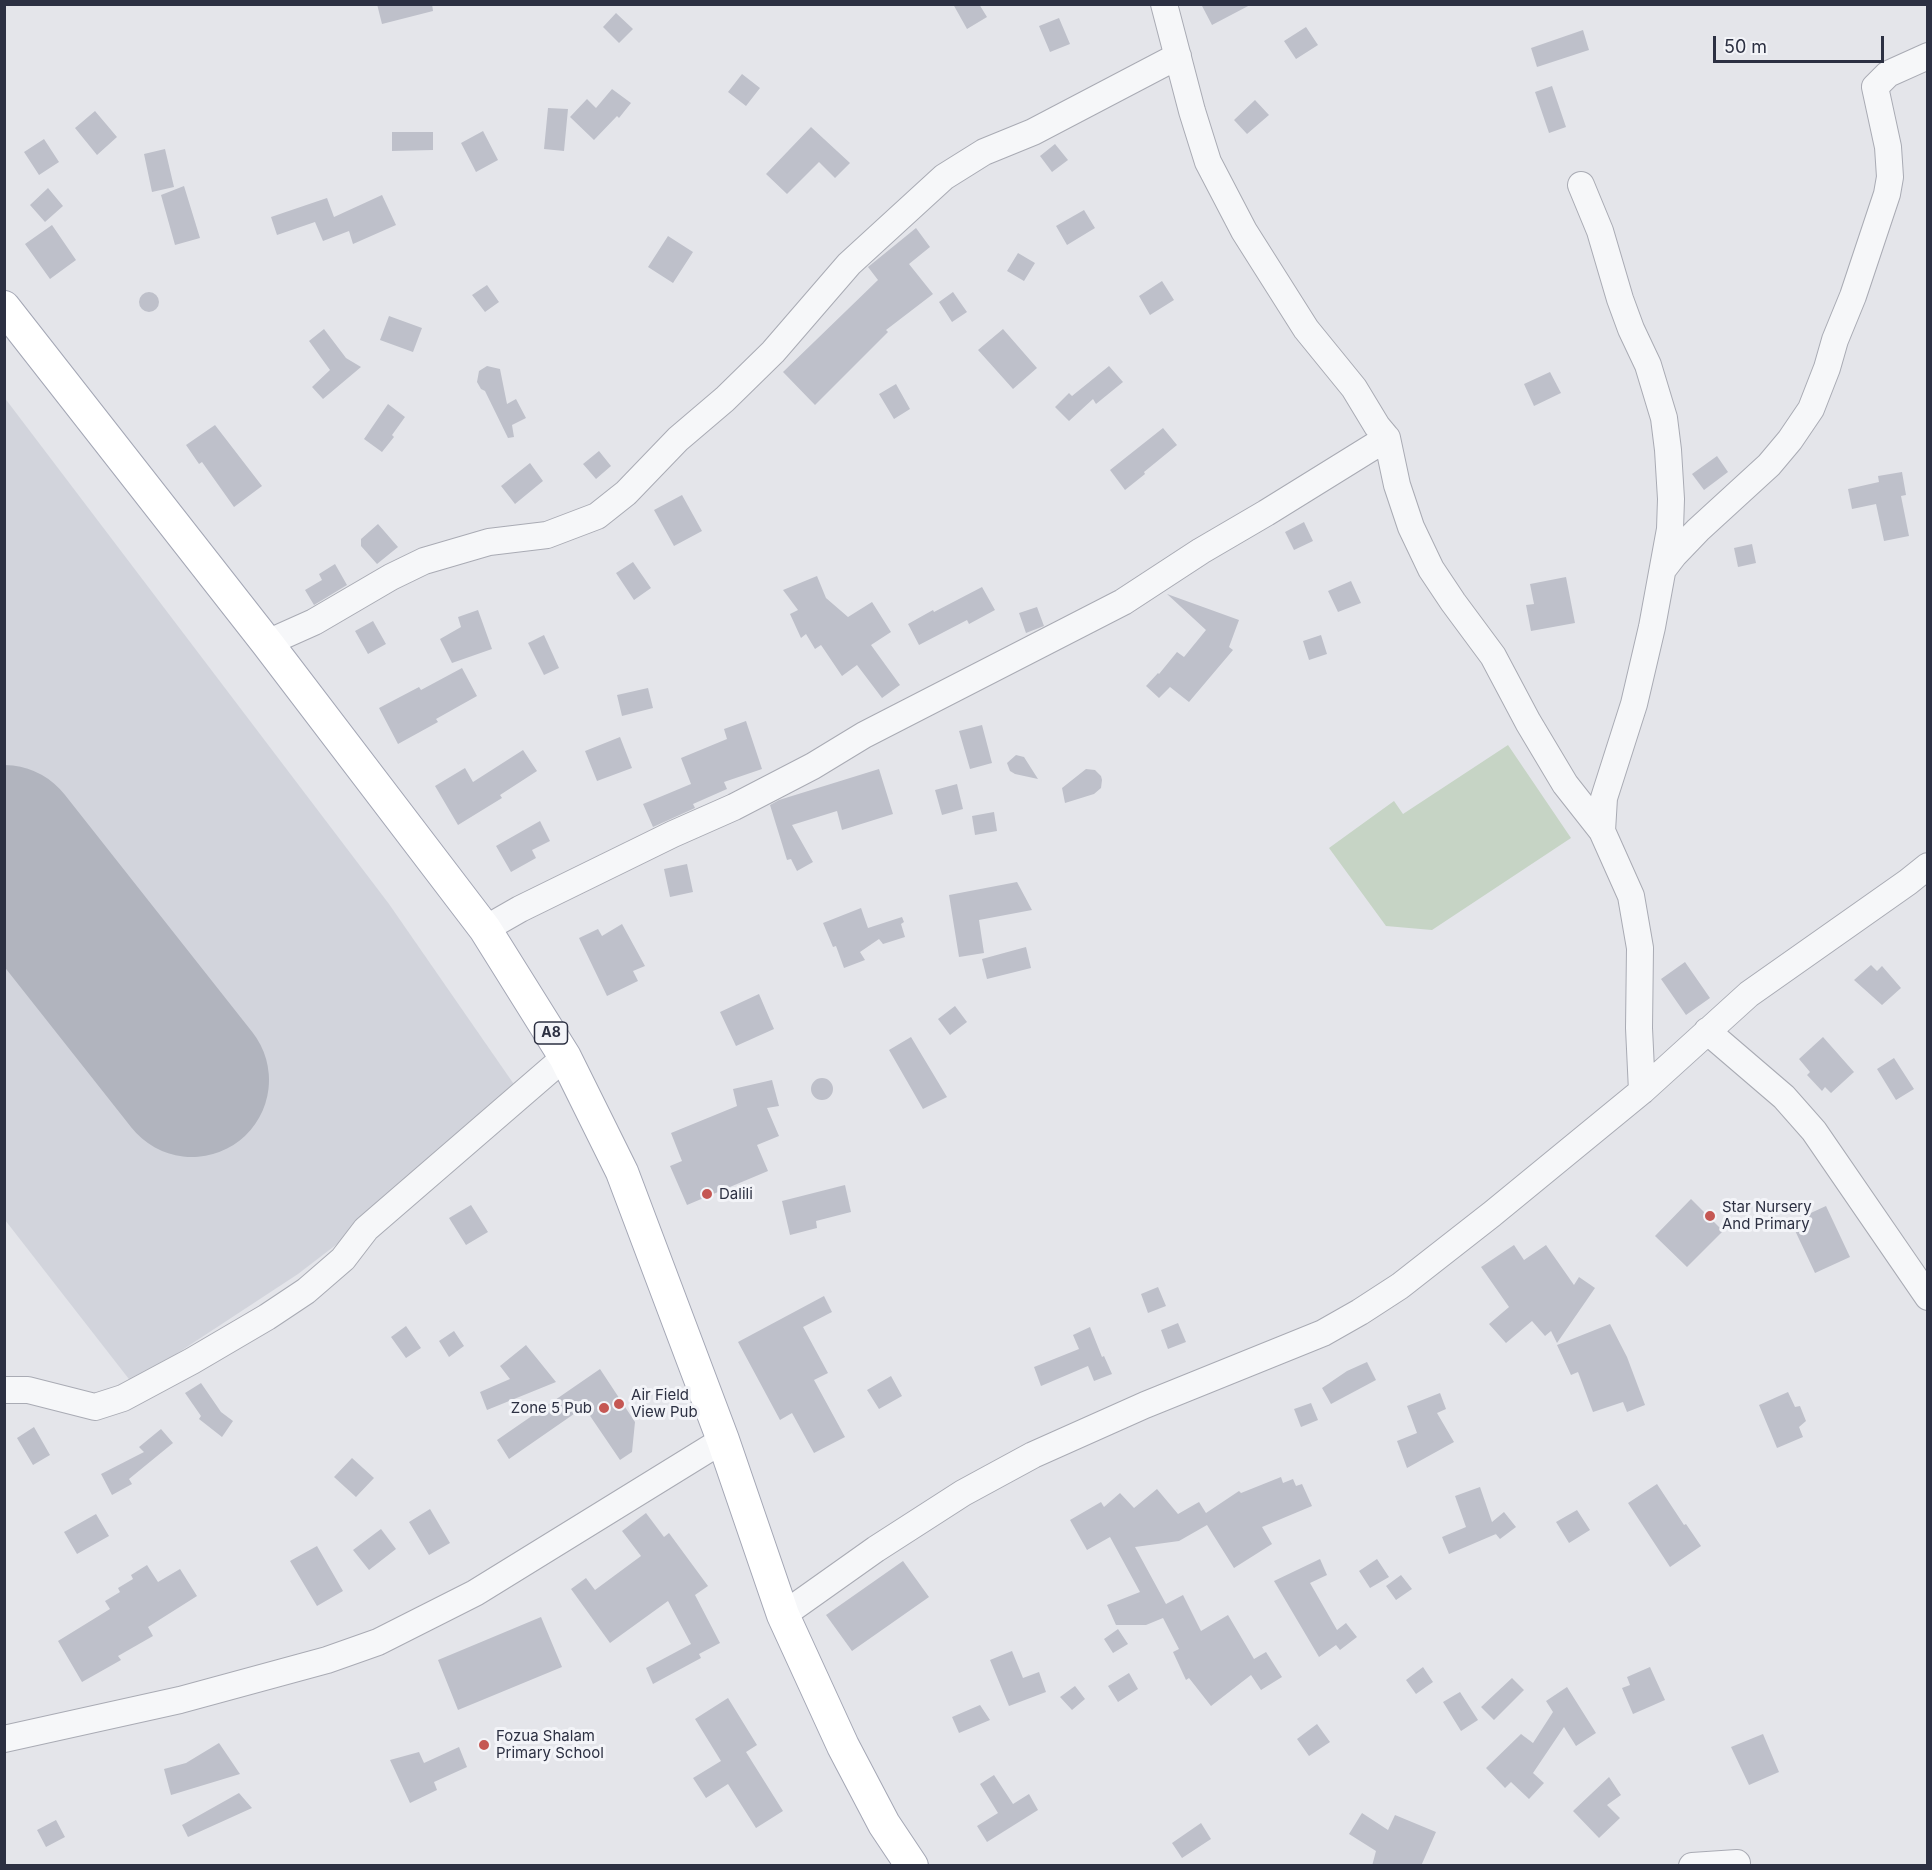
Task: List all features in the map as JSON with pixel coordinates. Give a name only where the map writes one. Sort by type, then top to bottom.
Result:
[{"type":"main road","name":"A8","points":[[4,307],[485,928],[566,1057],[622,1172],[723,1440],[783,1615],[843,1746],[884,1824],[912,1866]]},
{"type":"street","points":[[1164,4],[1208,162],[1244,231],[1306,329],[1354,388],[1386,438],[1407,516],[1431,569],[1493,656],[1528,722],[1565,784],[1602,831],[1630,896],[1640,948],[1641,1091]]},
{"type":"street","points":[[267,644],[314,622],[391,577],[424,561],[489,542],[547,535],[597,516],[626,493],[678,439],[725,399],[773,352],[849,264],[944,177],[984,152],[1033,132],[1178,56]]},
{"type":"street","points":[[1664,568],[1698,530],[1769,465],[1811,410],[1887,194],[1890,177],[1888,147],[1875,87],[1888,74],[1928,56]]},
{"type":"street","points":[[1581,185],[1600,231],[1630,329],[1648,365],[1664,418],[1671,499],[1670,529],[1664,568],[1634,704],[1604,798],[1602,831]]},
{"type":"street","points":[[485,928],[673,834],[734,807],[813,766],[864,735],[1123,602],[1201,551],[1386,438]]},
{"type":"street","points":[[783,1615],[876,1549],[963,1493],[1023,1461],[1145,1405],[1323,1333],[1400,1286],[1492,1214],[1641,1091],[1749,994],[1928,866]]},
{"type":"street","points":[[1707,1031],[1784,1097],[1814,1131],[1928,1297]]},
{"type":"street","points":[[4,1390],[28,1390],[95,1407],[123,1398],[258,1322],[314,1285],[344,1259],[366,1229],[566,1057]]},
{"type":"street","points":[[4,1739],[180,1700],[327,1660],[378,1642],[475,1593],[723,1440]]},
{"type":"street","points":[[1692,1866],[1737,1863]]},
{"type":"shaded area","points":[[4,397],[389,904],[520,1093],[414,1185],[298,1274],[132,1383],[5,1220]]},
{"type":"green space","points":[[1508,745],[1571,838],[1432,930],[1386,926],[1329,848],[1394,801],[1403,814]]},
{"type":"building","points":[[377,4],[432,4],[433,11],[382,24]]},
{"type":"building","points":[[953,4],[979,4],[987,17],[967,29]]},
{"type":"building","points":[[1201,4],[1252,4],[1212,25]]},
{"type":"building","points":[[616,13],[633,29],[619,43],[603,27]]},
{"type":"building","points":[[1059,18],[1070,44],[1050,52],[1039,26]]},
{"type":"building","points":[[1306,27],[1318,45],[1296,59],[1284,41]]},
{"type":"building","points":[[1583,30],[1589,50],[1537,67],[1531,48]]},
{"type":"building","points":[[742,74],[760,88],[746,106],[728,92]]},
{"type":"building","points":[[1552,86],[1566,127],[1549,133],[1535,92]]},
{"type":"building","points":[[612,89],[631,103],[619,118],[617,116],[594,140],[570,117],[587,99],[596,108]]},
{"type":"building","points":[[1255,100],[1269,115],[1247,134],[1234,120]]},
{"type":"building","points":[[548,108],[568,109],[564,151],[544,149]]},
{"type":"building","points":[[95,111],[117,137],[97,155],[75,128]]},
{"type":"building","points":[[811,127],[850,163],[835,178],[819,162],[787,194],[766,174]]},
{"type":"building","points":[[483,131],[498,160],[476,172],[461,143]]},
{"type":"building","points":[[392,132],[433,132],[433,150],[392,151]]},
{"type":"building","points":[[44,139],[59,162],[39,175],[24,152]]},
{"type":"building","points":[[1055,144],[1068,160],[1052,172],[1040,156]]},
{"type":"building","points":[[165,149],[174,187],[152,192],[144,154]]},
{"type":"building","points":[[184,186],[200,238],[175,245],[161,195]]},
{"type":"building","points":[[48,188],[63,206],[45,222],[30,205]]},
{"type":"building","points":[[382,195],[396,225],[353,244],[349,231],[323,241],[315,222],[277,235],[271,217],[327,198],[334,217]]},
{"type":"building","points":[[1084,210],[1095,228],[1067,245],[1056,226]]},
{"type":"building","points":[[52,225],[76,260],[50,279],[25,244]]},
{"type":"building","points":[[916,228],[930,247],[909,264],[933,294],[886,330],[888,332],[815,405],[783,372],[878,280],[868,267]]},
{"type":"building","points":[[668,236],[693,252],[673,283],[648,267]]},
{"type":"building","points":[[1018,253],[1035,263],[1024,281],[1007,271]]},
{"type":"building","points":[[1162,281],[1174,300],[1150,315],[1139,296]]},
{"type":"building","points":[[487,285],[499,302],[485,312],[472,295]]},
{"type":"building","points":[[149,292],[156,295],[159,302],[156,309],[149,312],[142,309],[139,302],[142,295]]},
{"type":"building","points":[[953,292],[967,312],[952,322],[939,302]]},
{"type":"building","points":[[389,316],[422,328],[413,352],[380,340]]},
{"type":"building","points":[[324,329],[346,358],[361,367],[323,399],[312,387],[330,370],[309,341]]},
{"type":"building","points":[[1003,329],[1037,368],[1013,389],[978,350]]},
{"type":"building","points":[[487,366],[500,369],[507,404],[516,399],[526,418],[512,425],[514,437],[508,438],[485,391],[477,382],[479,371]]},
{"type":"building","points":[[1109,366],[1123,382],[1096,404],[1093,399],[1069,421],[1055,407],[1069,393],[1072,396]]},
{"type":"building","points":[[1550,372],[1561,393],[1534,406],[1524,384]]},
{"type":"building","points":[[896,384],[910,409],[894,419],[879,394]]},
{"type":"building","points":[[388,404],[405,417],[382,452],[364,439]]},
{"type":"building","points":[[215,425],[262,486],[234,507],[202,462],[199,464],[186,445]]},
{"type":"building","points":[[1163,428],[1177,445],[1125,490],[1110,470]]},
{"type":"building","points":[[599,451],[611,466],[596,479],[583,464]]},
{"type":"building","points":[[1717,456],[1728,472],[1704,490],[1692,474]]},
{"type":"building","points":[[530,463],[543,481],[515,504],[501,486]]},
{"type":"building","points":[[1902,472],[1906,495],[1901,496],[1909,536],[1884,541],[1876,504],[1852,509],[1848,489],[1879,482],[1878,476]]},
{"type":"building","points":[[682,495],[702,531],[674,546],[654,510]]},
{"type":"building","points":[[1304,522],[1313,541],[1294,550],[1285,532]]},
{"type":"building","points":[[378,524],[398,547],[377,564],[361,546],[361,539]]},
{"type":"building","points":[[1752,544],[1756,563],[1738,567],[1734,548]]},
{"type":"building","points":[[633,562],[651,588],[634,600],[616,573]]},
{"type":"building","points":[[335,564],[347,585],[314,605],[305,590],[322,580],[319,574]]},
{"type":"building","points":[[817,576],[826,598],[848,617],[872,602],[891,632],[871,645],[900,685],[882,698],[857,665],[842,676],[821,645],[815,649],[806,634],[801,638],[790,614],[798,610],[783,590]]},
{"type":"building","points":[[1566,577],[1575,623],[1531,631],[1526,605],[1534,604],[1530,584]]},
{"type":"building","points":[[1351,581],[1361,603],[1338,612],[1328,591]]},
{"type":"building","points":[[982,587],[995,610],[969,624],[967,620],[919,645],[908,624]]},
{"type":"building","points":[[1167,594],[1239,620],[1229,647],[1233,650],[1189,702],[1170,687],[1159,698],[1146,686],[1177,652],[1184,657],[1206,630]]},
{"type":"building","points":[[1037,607],[1044,626],[1026,633],[1019,613]]},
{"type":"building","points":[[478,610],[492,649],[452,663],[440,639],[461,627],[458,617]]},
{"type":"building","points":[[373,621],[386,644],[368,654],[355,631]]},
{"type":"building","points":[[544,635],[559,668],[544,675],[528,643]]},
{"type":"building","points":[[1321,635],[1327,654],[1309,660],[1303,641]]},
{"type":"building","points":[[462,668],[477,696],[436,719],[438,722],[398,744],[379,708],[419,687],[421,690]]},
{"type":"building","points":[[648,688],[653,708],[622,716],[617,695]]},
{"type":"building","points":[[746,721],[762,769],[724,782],[727,789],[693,804],[695,808],[653,827],[643,804],[691,784],[681,758],[727,739],[724,729]]},
{"type":"building","points":[[982,725],[992,763],[970,769],[959,731]]},
{"type":"building","points":[[620,737],[632,768],[597,781],[585,751]]},
{"type":"building","points":[[523,750],[537,771],[500,795],[502,798],[458,825],[435,786],[465,768],[473,782]]},
{"type":"building","points":[[1016,755],[1024,757],[1038,779],[1010,771],[1007,763]]},
{"type":"building","points":[[879,769],[893,814],[842,830],[837,811],[792,825],[813,862],[797,871],[791,859],[787,860],[770,805],[779,800]]},
{"type":"building","points":[[1086,769],[1095,770],[1101,776],[1101,788],[1094,794],[1065,803],[1062,788]]},
{"type":"building","points":[[957,784],[963,809],[942,815],[935,790]]},
{"type":"building","points":[[994,812],[997,831],[975,835],[972,816]]},
{"type":"building","points":[[540,821],[550,841],[532,850],[536,858],[511,872],[496,846]]},
{"type":"building","points":[[687,864],[693,892],[670,897],[664,869]]},
{"type":"building","points":[[1017,882],[1032,910],[979,920],[984,953],[959,957],[949,895]]},
{"type":"building","points":[[861,908],[868,928],[902,917],[904,922],[901,924],[905,937],[883,944],[879,939],[860,952],[865,960],[844,968],[836,946],[833,947],[823,923]]},
{"type":"building","points":[[622,924],[645,966],[633,971],[638,981],[607,996],[579,938],[598,929],[602,936]]},
{"type":"building","points":[[1026,947],[1031,968],[987,979],[982,959]]},
{"type":"building","points":[[1685,962],[1710,998],[1686,1015],[1661,979]]},
{"type":"building","points":[[1871,965],[1877,971],[1882,966],[1901,988],[1882,1005],[1854,980]]},
{"type":"building","points":[[759,994],[774,1029],[736,1046],[720,1012]]},
{"type":"building","points":[[955,1006],[967,1022],[950,1035],[938,1019]]},
{"type":"building","points":[[911,1037],[947,1097],[923,1109],[889,1050]]},
{"type":"building","points":[[1823,1037],[1854,1072],[1831,1093],[1825,1087],[1822,1091],[1807,1075],[1810,1072],[1799,1059]]},
{"type":"building","points":[[1894,1058],[1914,1089],[1896,1100],[1877,1069]]},
{"type":"building","points":[[822,1078],[830,1081],[833,1089],[830,1097],[822,1100],[814,1097],[811,1089],[814,1081]]},
{"type":"building","points":[[772,1080],[779,1106],[767,1108],[779,1136],[757,1145],[768,1171],[687,1205],[670,1166],[682,1161],[671,1133],[737,1106],[733,1089]]},
{"type":"building","points":[[845,1185],[851,1212],[816,1221],[817,1228],[790,1235],[782,1201]]},
{"type":"building","points":[[1691,1199],[1723,1231],[1687,1267],[1655,1236]]},
{"type":"building","points":[[471,1205],[488,1232],[466,1245],[449,1218]]},
{"type":"building","points":[[1826,1206],[1850,1257],[1815,1273],[1791,1222]]},
{"type":"building","points":[[1514,1245],[1524,1260],[1546,1245],[1574,1285],[1579,1277],[1595,1288],[1557,1343],[1551,1331],[1545,1336],[1532,1321],[1506,1343],[1489,1324],[1509,1307],[1481,1267]]},
{"type":"building","points":[[1158,1287],[1166,1306],[1148,1313],[1141,1294]]},
{"type":"building","points":[[824,1296],[832,1312],[803,1327],[828,1373],[814,1380],[845,1437],[814,1453],[792,1413],[780,1420],[738,1342]]},
{"type":"building","points":[[1178,1323],[1186,1342],[1168,1349],[1161,1330]]},
{"type":"building","points":[[1610,1324],[1627,1357],[1645,1405],[1627,1412],[1623,1402],[1593,1412],[1578,1372],[1571,1375],[1557,1345]]},
{"type":"building","points":[[406,1326],[421,1348],[406,1358],[391,1337]]},
{"type":"building","points":[[1090,1327],[1102,1357],[1104,1356],[1112,1374],[1094,1381],[1088,1366],[1041,1386],[1034,1367],[1079,1349],[1073,1335]]},
{"type":"building","points":[[454,1331],[464,1346],[449,1357],[439,1341]]},
{"type":"building","points":[[526,1345],[556,1382],[487,1410],[480,1392],[510,1379],[500,1366]]},
{"type":"building","points":[[1367,1362],[1376,1380],[1331,1404],[1322,1388],[1347,1371]]},
{"type":"building","points":[[600,1369],[635,1422],[632,1452],[620,1460],[584,1407],[509,1459],[497,1440]]},
{"type":"building","points":[[891,1376],[902,1396],[879,1409],[867,1390]]},
{"type":"building","points":[[201,1383],[221,1412],[233,1421],[222,1437],[199,1419],[201,1416],[185,1393]]},
{"type":"building","points":[[1788,1392],[1795,1407],[1800,1406],[1806,1421],[1799,1427],[1803,1437],[1777,1448],[1759,1405]]},
{"type":"building","points":[[1440,1393],[1446,1409],[1437,1413],[1454,1442],[1407,1468],[1397,1441],[1417,1433],[1407,1406]]},
{"type":"building","points":[[1311,1403],[1318,1420],[1301,1427],[1294,1409]]},
{"type":"building","points":[[34,1427],[50,1455],[33,1465],[17,1438]]},
{"type":"building","points":[[161,1429],[173,1443],[129,1479],[132,1484],[112,1495],[101,1474],[144,1452],[139,1447]]},
{"type":"building","points":[[352,1458],[374,1478],[356,1497],[334,1477]]},
{"type":"building","points":[[1281,1477],[1283,1483],[1293,1479],[1296,1486],[1302,1484],[1312,1506],[1262,1527],[1272,1544],[1234,1568],[1207,1525],[1179,1541],[1135,1547],[1166,1604],[1183,1595],[1201,1631],[1228,1615],[1254,1659],[1266,1652],[1282,1677],[1261,1690],[1251,1675],[1211,1706],[1189,1678],[1186,1680],[1173,1652],[1179,1649],[1163,1618],[1146,1625],[1116,1625],[1107,1605],[1140,1592],[1110,1537],[1087,1550],[1070,1520],[1101,1502],[1104,1507],[1120,1493],[1134,1508],[1157,1489],[1178,1514],[1199,1502],[1206,1513],[1239,1491],[1241,1493]]},
{"type":"building","points":[[1657,1484],[1701,1546],[1670,1567],[1628,1503]]},
{"type":"building","points":[[1480,1487],[1492,1522],[1504,1512],[1516,1527],[1500,1539],[1496,1534],[1449,1554],[1442,1537],[1466,1527],[1455,1496]]},
{"type":"building","points":[[430,1509],[450,1543],[429,1555],[409,1522]]},
{"type":"building","points":[[1577,1510],[1590,1530],[1569,1543],[1556,1522]]},
{"type":"building","points":[[646,1513],[664,1537],[669,1533],[708,1586],[695,1595],[720,1643],[699,1654],[701,1658],[653,1684],[646,1668],[691,1644],[668,1601],[610,1643],[571,1589],[586,1578],[595,1590],[641,1556],[622,1531]]},
{"type":"building","points":[[96,1514],[109,1536],[77,1554],[64,1532]]},
{"type":"building","points":[[381,1529],[396,1549],[369,1570],[353,1550]]},
{"type":"building","points":[[317,1546],[343,1591],[317,1606],[290,1561]]},
{"type":"building","points":[[1320,1559],[1327,1575],[1310,1583],[1337,1630],[1346,1623],[1357,1637],[1340,1650],[1336,1645],[1319,1657],[1274,1581]]},
{"type":"building","points":[[1377,1559],[1389,1577],[1370,1588],[1359,1571]]},
{"type":"building","points":[[903,1561],[929,1597],[852,1651],[826,1615]]},
{"type":"building","points":[[147,1565],[158,1582],[180,1569],[197,1596],[148,1627],[153,1636],[118,1656],[121,1660],[82,1682],[58,1641],[110,1609],[105,1601],[120,1592],[118,1588],[133,1579],[131,1575]]},
{"type":"building","points":[[1401,1575],[1412,1589],[1396,1600],[1386,1586]]},
{"type":"building","points":[[541,1617],[562,1667],[458,1710],[438,1660]]},
{"type":"building","points":[[1118,1629],[1128,1644],[1113,1653],[1104,1639]]},
{"type":"building","points":[[1012,1651],[1023,1678],[1039,1672],[1046,1692],[1009,1706],[990,1660]]},
{"type":"building","points":[[1423,1667],[1433,1682],[1416,1694],[1406,1680]]},
{"type":"building","points":[[1650,1667],[1665,1700],[1633,1714],[1622,1688],[1630,1685],[1627,1677]]},
{"type":"building","points":[[1129,1673],[1138,1689],[1118,1702],[1108,1686]]},
{"type":"building","points":[[1512,1678],[1524,1690],[1494,1720],[1481,1707]]},
{"type":"building","points":[[1075,1686],[1085,1699],[1072,1710],[1060,1697]]},
{"type":"building","points":[[1567,1687],[1596,1733],[1576,1746],[1564,1727],[1533,1773],[1544,1783],[1529,1799],[1511,1782],[1505,1788],[1486,1768],[1521,1734],[1533,1743],[1553,1712],[1546,1701]]},
{"type":"building","points":[[1460,1692],[1478,1720],[1461,1731],[1443,1702]]},
{"type":"building","points":[[728,1698],[757,1745],[746,1752],[783,1811],[756,1828],[728,1784],[706,1798],[693,1778],[721,1761],[695,1719]]},
{"type":"building","points":[[980,1705],[990,1720],[959,1733],[952,1717]]},
{"type":"building","points":[[1317,1724],[1330,1742],[1309,1756],[1297,1739]]},
{"type":"building","points":[[1763,1734],[1779,1772],[1749,1785],[1731,1747]]},
{"type":"building","points":[[219,1743],[240,1774],[171,1795],[164,1769],[186,1763]]},
{"type":"building","points":[[459,1747],[467,1767],[434,1782],[437,1790],[410,1803],[390,1760],[419,1752],[424,1763]]},
{"type":"building","points":[[994,1775],[1013,1804],[1029,1794],[1038,1810],[987,1842],[977,1826],[998,1813],[980,1784]]},
{"type":"building","points":[[1609,1777],[1621,1795],[1607,1805],[1620,1818],[1599,1838],[1573,1811]]},
{"type":"building","points":[[239,1793],[252,1808],[188,1837],[182,1825]]},
{"type":"building","points":[[1362,1813],[1388,1830],[1395,1815],[1436,1832],[1421,1866],[1372,1866],[1376,1851],[1349,1834]]},
{"type":"building","points":[[56,1820],[65,1837],[46,1847],[37,1830]]},
{"type":"building","points":[[1201,1823],[1211,1839],[1182,1858],[1172,1843]]},
{"type":"runway","points":[[4,842],[192,1080]]},
{"type":"place","name":"Dalili","points":[[707,1194]]},
{"type":"place","name":"Star Nursery And Primary","points":[[1710,1216]]},
{"type":"place","name":"Air Field View Pub","points":[[619,1404]]},
{"type":"place","name":"Zone 5 Pub","points":[[604,1408]]},
{"type":"place","name":"Fozua Shalam Primary School","points":[[484,1745]]}]
